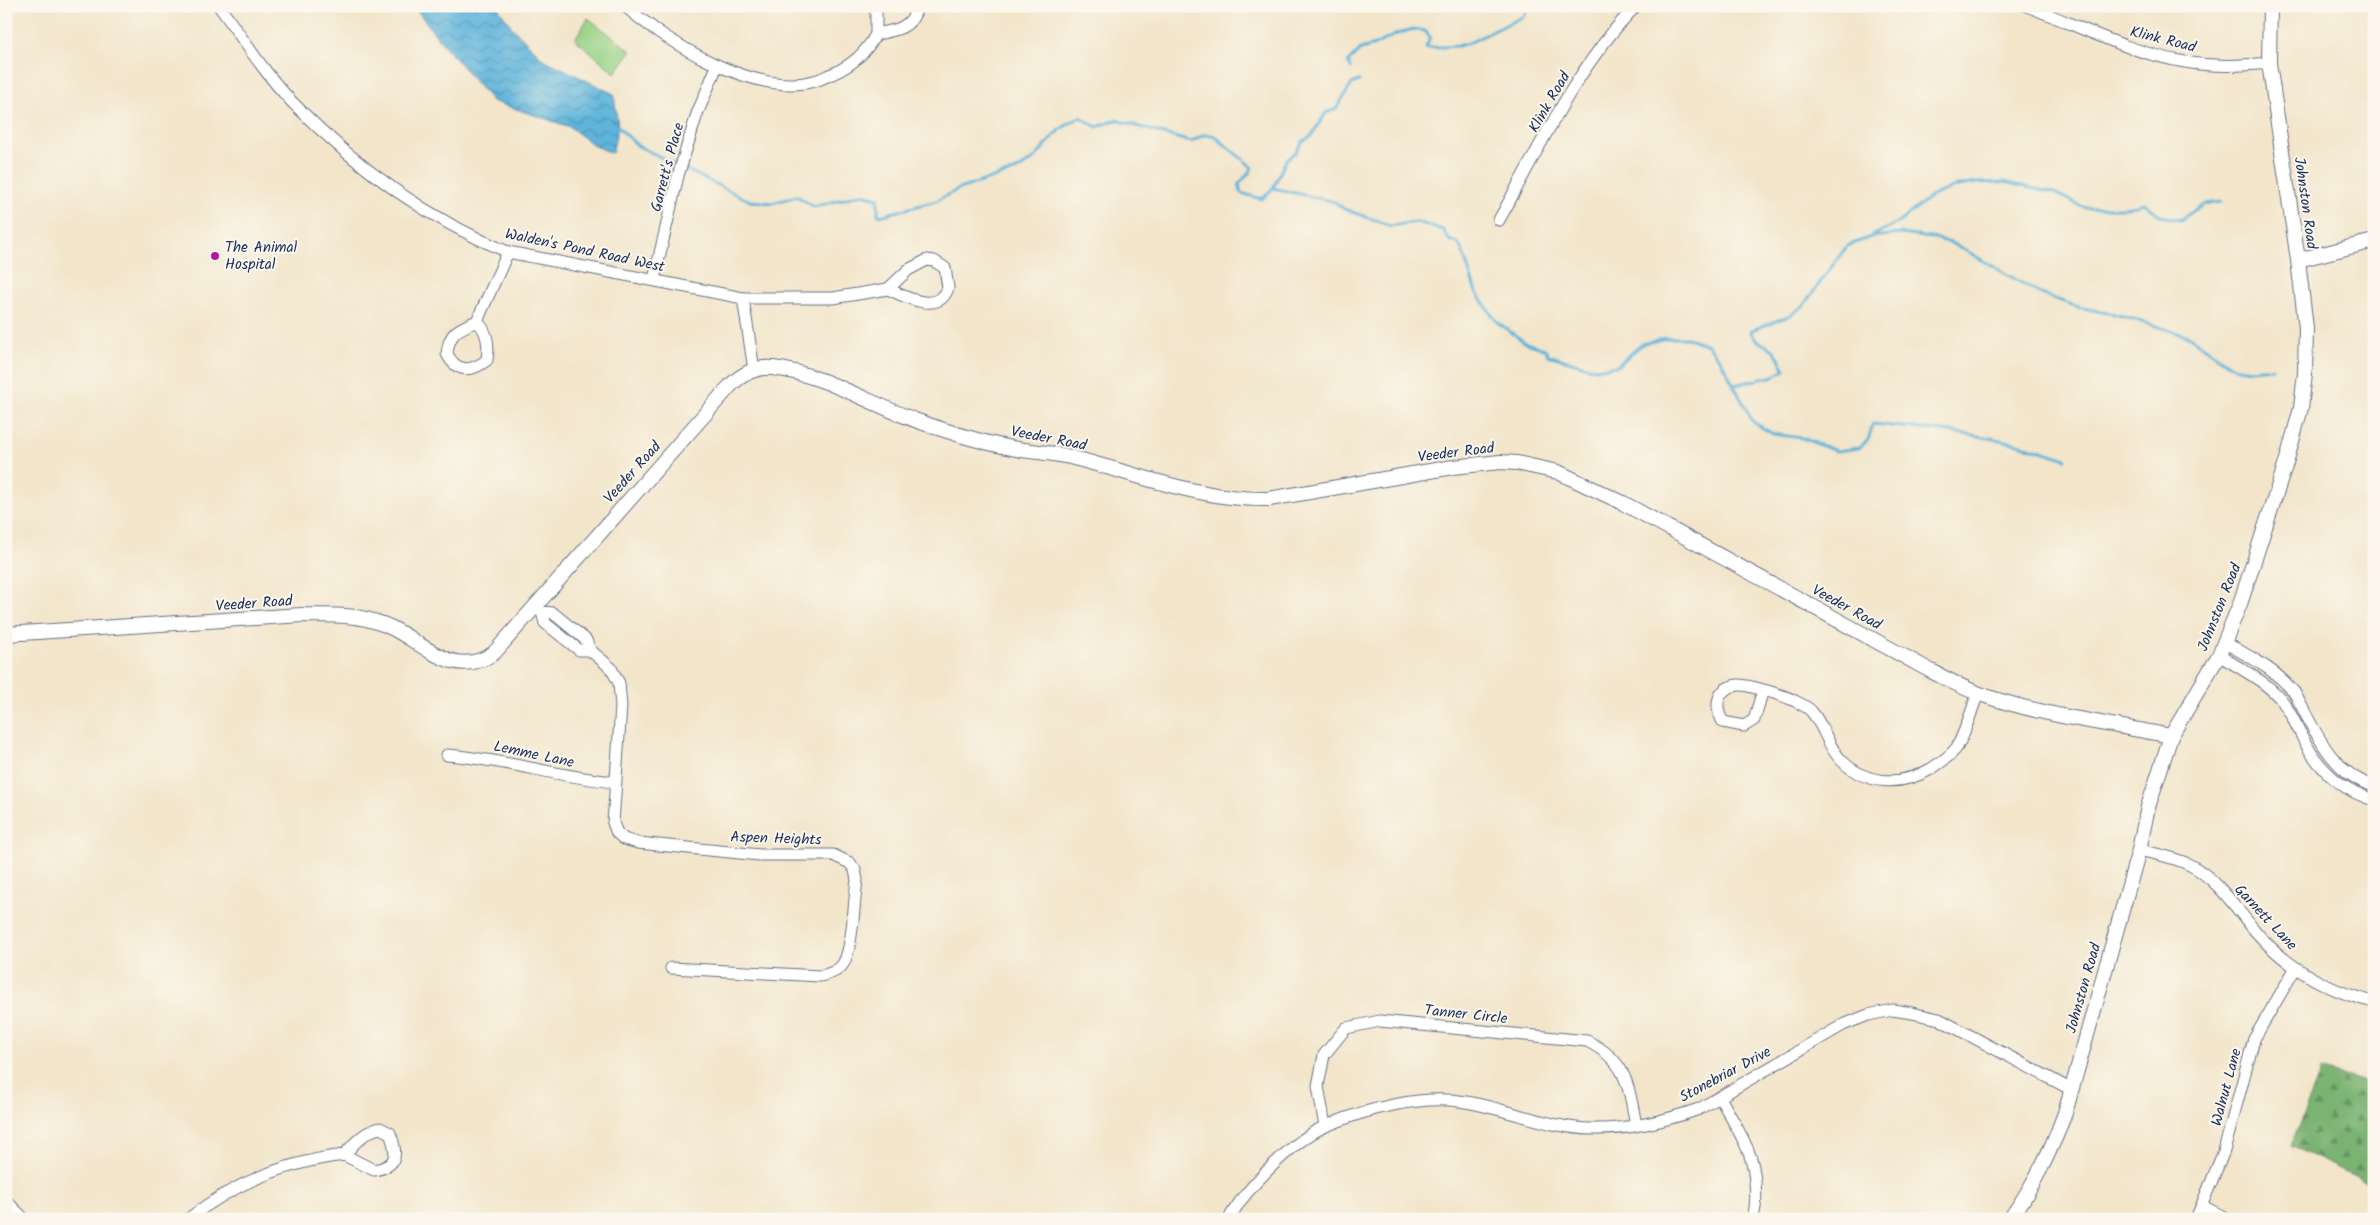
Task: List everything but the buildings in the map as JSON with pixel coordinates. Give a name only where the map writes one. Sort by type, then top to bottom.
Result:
[{"type":"street","name":"Walden's Pond Road West","points":[[219,6],[263,67],[293,102],[342,148],[388,187],[427,213],[479,240],[508,252],[654,279],[743,298],[833,298],[888,289]]},
{"type":"street","points":[[626,6],[672,42],[717,66],[767,80],[790,83],[813,82],[843,70],[861,56],[876,34],[876,6]]},
{"type":"street","points":[[876,34],[893,32],[910,24],[915,17],[917,6]]},
{"type":"street","name":"Klink Road","points":[[1499,220],[1562,106],[1600,46],[1636,6]]},
{"type":"street","name":"Klink Road","points":[[2027,6],[2097,35],[2186,63],[2234,66],[2269,63]]},
{"type":"street","name":"Johnston Road","points":[[2010,1219],[2042,1171],[2056,1138],[2072,1090],[2139,850],[2148,807],[2171,736],[2221,648],[2243,596],[2286,463],[2301,408],[2305,374],[2306,328],[2269,63],[2270,6]]},
{"type":"street","name":"Garrett's Place","points":[[654,279],[678,176],[697,114],[717,66]]},
{"type":"street","points":[[2298,260],[2374,241]]},
{"type":"street","points":[[477,321],[483,327],[489,346],[487,360],[478,367],[466,370],[457,367],[447,354],[448,341],[456,331],[477,321],[508,252]]},
{"type":"street","points":[[927,260],[941,264],[948,275],[947,292],[935,301],[921,302],[888,289],[908,270],[927,260]]},
{"type":"street","points":[[743,298],[754,370]]},
{"type":"street","name":"Veeder Road","points":[[6,634],[302,615],[348,616],[391,627],[444,660],[464,664],[482,661],[494,653],[538,609],[729,387],[737,379],[754,370],[771,368],[802,375],[914,420],[996,445],[1067,456],[1218,496],[1247,500],[1269,499],[1453,467],[1500,462],[1517,463],[1558,472],[1623,503],[1978,694],[2081,719],[2171,736]]},
{"type":"street","name":"Aspen Heights","points":[[538,609],[554,613],[586,640],[590,650],[611,668],[619,683],[621,706],[614,782],[613,823],[617,833],[624,839],[638,843],[760,855],[833,856],[850,863],[855,870],[857,880],[849,949],[843,964],[830,974],[820,976],[671,968]]},
{"type":"street","points":[[2221,648],[2268,668],[2287,683],[2320,739],[2343,770],[2354,778],[2374,786]]},
{"type":"street","points":[[2221,648],[2272,690],[2284,703],[2308,748],[2335,782],[2374,800]]},
{"type":"street","points":[[1763,690],[1787,696],[1811,711],[1830,747],[1842,761],[1857,772],[1876,780],[1900,781],[1920,775],[1942,762],[1956,748],[1978,694]]},
{"type":"street","points":[[2308,748],[2320,739]]},
{"type":"street","name":"Lemme Lane","points":[[447,755],[472,757],[578,779],[614,782]]},
{"type":"street","name":"Garnett Lane","points":[[2139,850],[2166,856],[2191,866],[2216,885],[2258,934],[2295,969],[2344,994],[2374,1002]]},
{"type":"street","name":"Walnut Lane","points":[[2196,1219],[2224,1151],[2254,1039],[2295,969]]},
{"type":"street","name":"Stonebriar Drive","points":[[1229,1219],[1252,1187],[1292,1148],[1325,1126],[1374,1110],[1424,1099],[1465,1102],[1567,1126],[1590,1129],[1613,1129],[1673,1118],[1699,1109],[1843,1025],[1868,1015],[1893,1010],[1912,1012],[1939,1019],[2072,1090]]},
{"type":"street","name":"Tanner Circle","points":[[1325,1126],[1318,1086],[1324,1054],[1346,1028],[1380,1021],[1587,1041],[1604,1049],[1615,1059],[1627,1079],[1636,1125]]},
{"type":"street","points":[[1720,1097],[1750,1154],[1756,1210],[1752,1219]]},
{"type":"street","points":[[188,1219],[233,1189],[284,1166],[344,1155],[368,1131],[380,1128],[390,1133],[394,1143],[392,1164],[384,1168],[374,1170],[344,1155]]},
{"type":"street","points":[[6,1203],[22,1219]]},
{"type":"street","points":[[2202,1206],[2228,1219]]},
{"type":"green space","points":[[588,18],[631,51],[615,73],[575,39]]},
{"type":"green space","points":[[2321,1070],[2374,1084],[2374,1185],[2291,1146]]},
{"type":"water","points":[[414,6],[497,6],[511,26],[543,59],[614,94],[618,127],[612,153],[595,146],[570,127],[492,101],[437,37]]},
{"type":"waterway","points":[[1351,68],[1348,62],[1361,49],[1375,45],[1397,34],[1413,29],[1425,31],[1430,37],[1426,48],[1458,46],[1471,42],[1524,16],[1528,6]]},
{"type":"waterway","points":[[616,125],[638,146],[750,201],[772,203],[797,196],[814,207],[862,194],[878,198],[878,214],[880,216],[936,201],[959,189],[1017,170],[1034,159],[1059,130],[1080,117],[1097,127],[1116,120],[1191,142],[1203,135],[1213,135],[1252,167],[1239,184],[1241,193],[1262,199],[1273,188],[1286,160],[1296,152],[1302,142],[1311,136],[1326,113],[1336,109],[1352,84],[1359,81]]},
{"type":"waterway","points":[[1874,235],[1899,222],[1930,197],[1953,187],[1976,183],[2004,182],[2054,193],[2086,208],[2126,208],[2144,203],[2161,216],[2180,220],[2204,204],[2221,202]]},
{"type":"waterway","points":[[1273,188],[1335,202],[1344,209],[1391,226],[1417,222],[1443,230],[1449,240],[1458,243],[1476,292],[1497,322],[1526,343],[1545,349],[1548,355],[1595,369],[1617,366],[1642,344],[1666,338],[1688,338],[1708,345],[1721,361],[1753,422],[1773,434],[1802,438],[1836,451],[1859,448],[1868,440],[1873,424],[1942,431],[1993,439],[2066,459]]},
{"type":"waterway","points":[[1734,385],[1774,376],[1785,370],[1775,351],[1755,339],[1750,331],[1789,316],[1803,306],[1847,246],[1871,237],[1901,234],[1938,239],[1956,245],[2041,294],[2078,307],[2123,316],[2188,336],[2233,367],[2250,370],[2272,368]]},
{"type":"place","name":"The Animal Hospital","points":[[215,256]]}]
